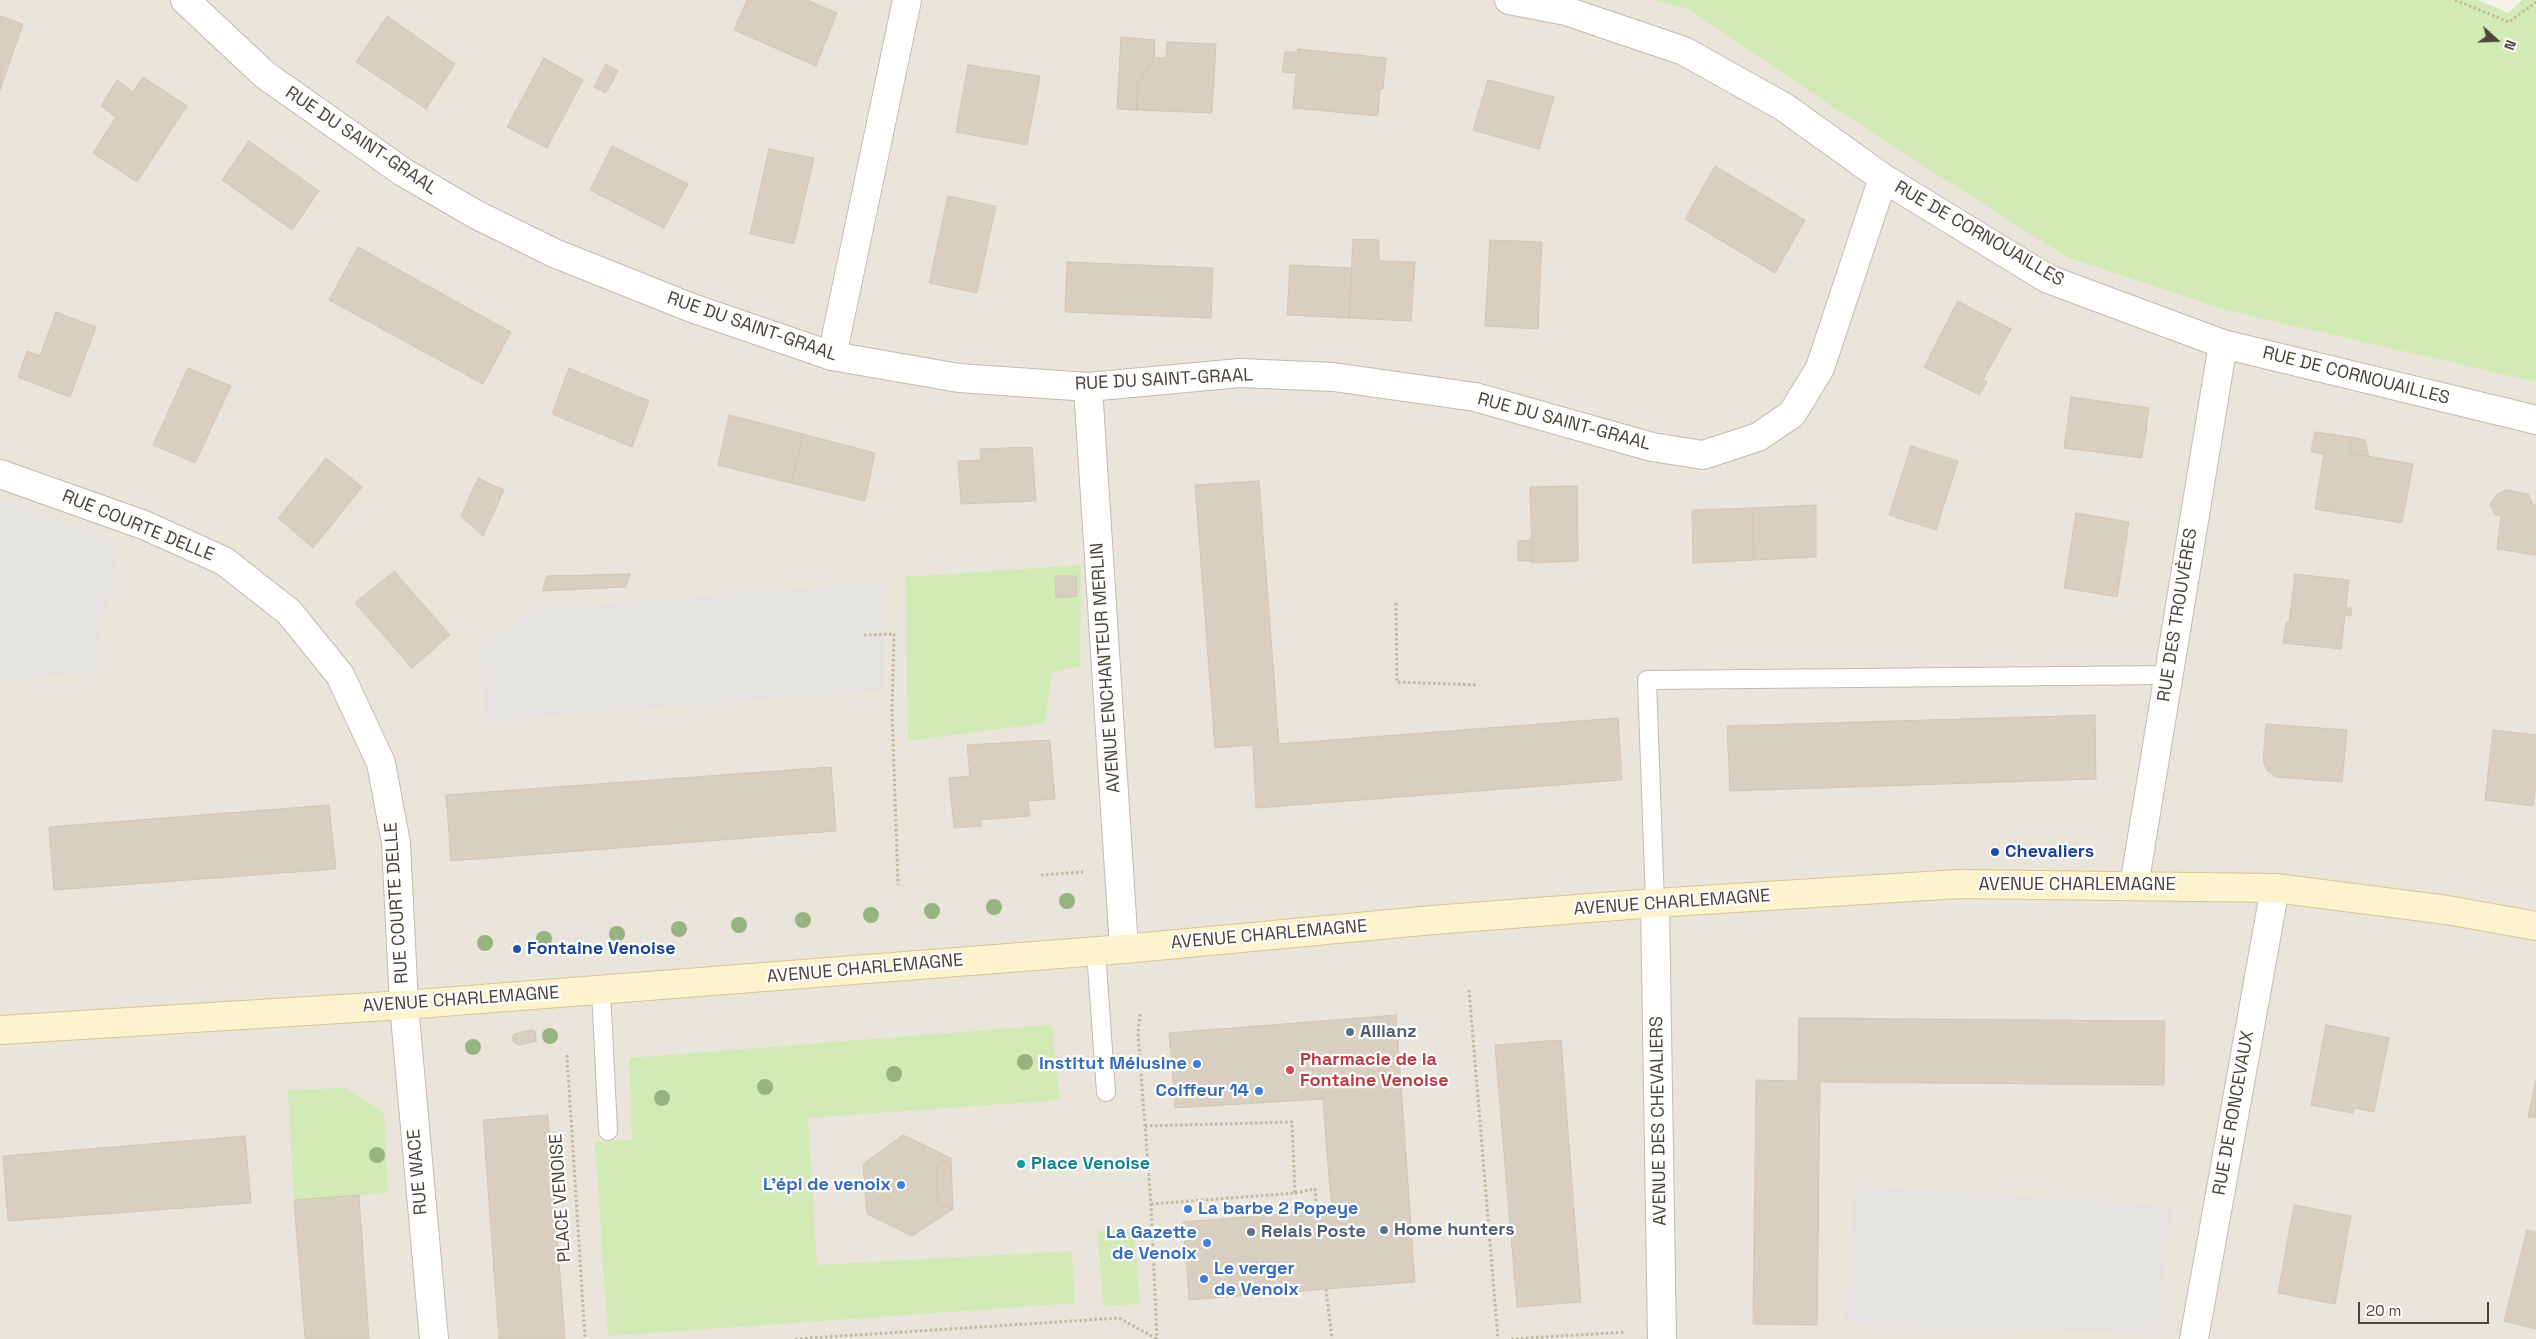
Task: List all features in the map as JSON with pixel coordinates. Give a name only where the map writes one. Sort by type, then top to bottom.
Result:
[{"type":"street","name":"RUE DU SAINT-GRAAL","points":[[185,0],[265,75],[402,172],[475,214],[554,254],[692,308],[832,356],[959,378],[1088,387],[1240,373],[1333,377],[1475,397],[1652,447],[1703,455],[1758,437],[1792,414],[1820,368],[1882,178]]},
{"type":"street","points":[[832,356],[907,0]]},
{"type":"street","name":"RUE DE CORNOUAILLES","points":[[1509,0],[1566,11],[1684,52],[1784,107],[1882,178],[2048,279],[2223,344],[2536,420]]},
{"type":"street","name":"RUE DES TROUVÈRES","points":[[2134,886],[2223,344]]},
{"type":"street","name":"AVENUE ENCHANTEUR MERLIN","points":[[1088,387],[1124,949]]},
{"type":"street","name":"RUE COURTE DELLE","points":[[0,474],[144,525],[224,561],[288,612],[340,675],[382,763],[396,843],[404,1005]]},
{"type":"street","name":"AVENUE CHARLEMAGNE","points":[[0,1030],[404,1005],[1124,949],[1433,920],[1655,903],[1959,884],[2274,888],[2447,910],[2536,926]]},
{"type":"street","name":"RUE DE RONCEVAUX","points":[[2194,1339],[2274,888]]},
{"type":"street","name":"AVENUE DES CHEVALIERS","points":[[1655,903],[1662,1339]]},
{"type":"street","name":"RUE WACE","points":[[404,1005],[434,1339]]},
{"type":"lane","points":[[1655,903],[1647,680],[2168,675]]},
{"type":"lane","points":[[1096,951],[1106,1092]]},
{"type":"lane","points":[[601,990],[608,1131]]},
{"type":"path","points":[[2455,0],[2510,22],[2536,2]]},
{"type":"path","points":[[1396,603],[1397,682],[1478,685]]},
{"type":"path","points":[[864,635],[894,634],[892,711],[898,886]]},
{"type":"path","points":[[1041,875],[1086,871]]},
{"type":"path","points":[[1470,990],[1498,1339]]},
{"type":"path","points":[[1140,1014],[1138,1034],[1151,1204],[1157,1339]]},
{"type":"path","name":"PLACE VENOISE","points":[[567,1055],[585,1339]]},
{"type":"path","points":[[1145,1126],[1292,1122],[1295,1193]]},
{"type":"path","points":[[1151,1204],[1295,1193],[1315,1189],[1317,1212]]},
{"type":"path","points":[[1326,1289],[1332,1339]]},
{"type":"path","points":[[795,1339],[1119,1318],[1157,1339]]},
{"type":"path","points":[[1511,1339],[1630,1332]]},
{"type":"shaded area","points":[[0,0],[1651,0],[1687,9],[2066,257],[2224,310],[2536,382],[2536,1339],[0,1339]]},
{"type":"shaded area","points":[[0,500],[18,504],[120,543],[93,672],[0,682]]},
{"type":"shaded area","points":[[887,581],[883,691],[486,721],[479,646],[533,610]]},
{"type":"shaded area","points":[[1854,1185],[2173,1206],[2156,1334],[1844,1325]]},
{"type":"green space","points":[[1651,0],[2478,0],[2508,13],[2522,0],[2536,0],[2536,382],[2224,310],[2066,257],[1834,108],[1688,9]]},
{"type":"green space","points":[[1081,565],[1080,666],[1052,673],[1045,723],[908,741],[906,577]]},
{"type":"green space","points":[[1052,1025],[1060,1100],[808,1118],[817,1265],[1072,1251],[1075,1303],[608,1336],[595,1142],[632,1140],[629,1058]]},
{"type":"green space","points":[[344,1088],[384,1112],[388,1193],[294,1200],[288,1090]]},
{"type":"green space","points":[[1134,1229],[1140,1304],[1103,1306],[1098,1231]]},
{"type":"building","points":[[747,0],[807,0],[837,13],[816,66],[734,30]]},
{"type":"building","points":[[0,16],[23,24],[0,90]]},
{"type":"building","points":[[387,16],[455,64],[426,109],[356,62]]},
{"type":"building","points":[[1121,37],[1155,40],[1154,58],[1138,84],[1137,110],[1117,109]]},
{"type":"building","points":[[1167,42],[1216,44],[1212,113],[1137,110],[1138,84],[1154,58],[1166,58]]},
{"type":"building","points":[[1298,49],[1386,58],[1383,89],[1380,89],[1378,116],[1293,108],[1296,73],[1282,72],[1285,52],[1297,52]]},
{"type":"building","points":[[544,58],[583,80],[547,148],[507,127]]},
{"type":"building","points":[[606,64],[618,71],[606,93],[594,87]]},
{"type":"building","points":[[968,65],[1040,76],[1027,145],[956,132]]},
{"type":"building","points":[[143,77],[187,106],[137,182],[93,153],[116,117],[101,106],[117,80],[133,92]]},
{"type":"building","points":[[1488,80],[1554,97],[1539,149],[1473,130]]},
{"type":"building","points":[[249,141],[319,191],[292,230],[222,180]]},
{"type":"building","points":[[612,146],[688,184],[664,228],[590,190]]},
{"type":"building","points":[[769,149],[814,158],[794,244],[750,234]]},
{"type":"building","points":[[1715,166],[1805,220],[1775,273],[1685,219]]},
{"type":"building","points":[[948,196],[996,206],[977,293],[929,283]]},
{"type":"building","points":[[1353,239],[1379,240],[1379,261],[1415,262],[1411,321],[1349,318]]},
{"type":"building","points":[[1490,240],[1542,242],[1538,329],[1485,326]]},
{"type":"building","points":[[358,247],[511,332],[483,384],[329,300]]},
{"type":"building","points":[[1067,262],[1213,268],[1211,318],[1065,312]]},
{"type":"building","points":[[1290,265],[1352,268],[1349,318],[1287,315]]},
{"type":"building","points":[[1958,301],[2011,329],[1983,380],[1987,382],[1979,395],[1924,367]]},
{"type":"building","points":[[56,312],[96,327],[70,397],[18,377],[27,351],[40,356]]},
{"type":"building","points":[[188,368],[231,386],[195,463],[153,445]]},
{"type":"building","points":[[569,368],[649,401],[632,447],[552,414]]},
{"type":"building","points":[[2071,397],[2149,408],[2142,458],[2064,448]]},
{"type":"building","points":[[729,415],[803,434],[791,483],[718,465]]},
{"type":"building","points":[[2315,432],[2351,437],[2349,453],[2413,464],[2402,523],[2315,509],[2324,454],[2311,452]]},
{"type":"building","points":[[803,434],[875,453],[865,501],[791,483]]},
{"type":"building","points":[[2351,437],[2365,440],[2369,457],[2349,453]]},
{"type":"building","points":[[1911,446],[1958,461],[1936,530],[1889,515]]},
{"type":"building","points":[[1032,447],[1036,501],[961,504],[958,461],[981,460],[980,449]]},
{"type":"building","points":[[326,458],[362,487],[313,548],[278,518]]},
{"type":"building","points":[[478,478],[504,490],[483,536],[461,516]]},
{"type":"building","points":[[1259,481],[1279,744],[1618,718],[1622,780],[1256,808],[1253,745],[1215,748],[1195,485]]},
{"type":"building","points":[[1577,486],[1578,561],[1532,563],[1530,487]]},
{"type":"building","points":[[2506,490],[2528,494],[2533,505],[2536,505],[2536,555],[2497,549],[2501,516],[2495,515],[2490,504],[2496,495]]},
{"type":"building","points":[[1816,505],[1816,557],[1754,560],[1752,508]]},
{"type":"building","points":[[1752,508],[1754,560],[1693,563],[1692,510]]},
{"type":"building","points":[[2076,513],[2129,522],[2117,597],[2064,588]]},
{"type":"building","points":[[1531,540],[1532,561],[1518,561],[1518,541]]},
{"type":"building","points":[[394,571],[450,635],[412,668],[355,603]]},
{"type":"building","points":[[630,574],[626,587],[542,591],[547,576]]},
{"type":"building","points":[[2295,574],[2349,580],[2346,608],[2352,608],[2351,616],[2345,615],[2341,649],[2283,643],[2286,623],[2289,622]]},
{"type":"building","points":[[1055,576],[1076,576],[1077,596],[1056,598]]},
{"type":"building","points":[[2095,715],[2096,779],[1730,791],[1727,726]]},
{"type":"building","points":[[2266,724],[2347,730],[2342,782],[2276,777],[2267,770],[2263,761]]},
{"type":"building","points":[[2493,730],[2536,735],[2536,782],[2533,806],[2485,800]]},
{"type":"building","points":[[1050,740],[1055,799],[1028,801],[1030,816],[980,820],[981,826],[954,828],[949,778],[970,776],[967,745]]},
{"type":"building","points":[[831,767],[836,831],[451,861],[446,795]]},
{"type":"building","points":[[329,805],[336,869],[54,890],[49,827]]},
{"type":"building","points":[[1396,1015],[1415,1282],[1189,1300],[1183,1222],[1332,1210],[1323,1099],[1175,1108],[1169,1033]]},
{"type":"building","points":[[1799,1018],[2165,1021],[2164,1085],[1820,1082],[1817,1325],[1753,1324],[1756,1080],[1798,1081]]},
{"type":"building","points":[[2326,1025],[2389,1038],[2374,1112],[2354,1108],[2353,1113],[2311,1105]]},
{"type":"building","points":[[530,1030],[535,1031],[536,1041],[519,1045],[514,1043],[512,1039],[514,1034]]},
{"type":"building","points":[[1561,1040],[1581,1302],[1517,1307],[1495,1045]]},
{"type":"building","points":[[2536,1080],[2536,1118],[2528,1117]]},
{"type":"building","points":[[548,1115],[565,1339],[499,1339],[483,1120]]},
{"type":"building","name":"L'épi de venoix","points":[[903,1135],[951,1158],[936,1166],[938,1203],[953,1209],[912,1236],[867,1214],[863,1164]]},
{"type":"building","points":[[245,1136],[251,1203],[8,1221],[3,1156]]},
{"type":"building","points":[[951,1158],[953,1209],[938,1203],[936,1166]]},
{"type":"building","points":[[359,1195],[369,1339],[305,1339],[294,1200]]},
{"type":"building","points":[[2294,1205],[2351,1216],[2335,1304],[2278,1293]]},
{"type":"building","points":[[2527,1230],[2536,1232],[2536,1329],[2504,1321]]},
{"type":"place","name":"Chevaliers","points":[[1995,852]]},
{"type":"place","name":"Fontaine Venoise","points":[[517,949]]},
{"type":"place","name":"Allianz","points":[[1350,1032]]},
{"type":"place","name":"Institut Mélusine","points":[[1197,1064]]},
{"type":"place","name":"Pharmacie de la Fontaine Venoise","points":[[1290,1070]]},
{"type":"place","name":"Coiffeur 14","points":[[1259,1091]]},
{"type":"place","name":"Place Venoise","points":[[1021,1164]]},
{"type":"place","name":"L'épi de venoix","points":[[901,1185]]},
{"type":"place","name":"La barbe 2 Popeye","points":[[1188,1209]]},
{"type":"place","name":"Home hunters","points":[[1384,1230]]},
{"type":"place","name":"Relais Poste","points":[[1251,1232]]},
{"type":"place","name":"La Gazette de Venoix","points":[[1207,1243]]},
{"type":"place","name":"Le verger de Venoix","points":[[1204,1279]]}]
